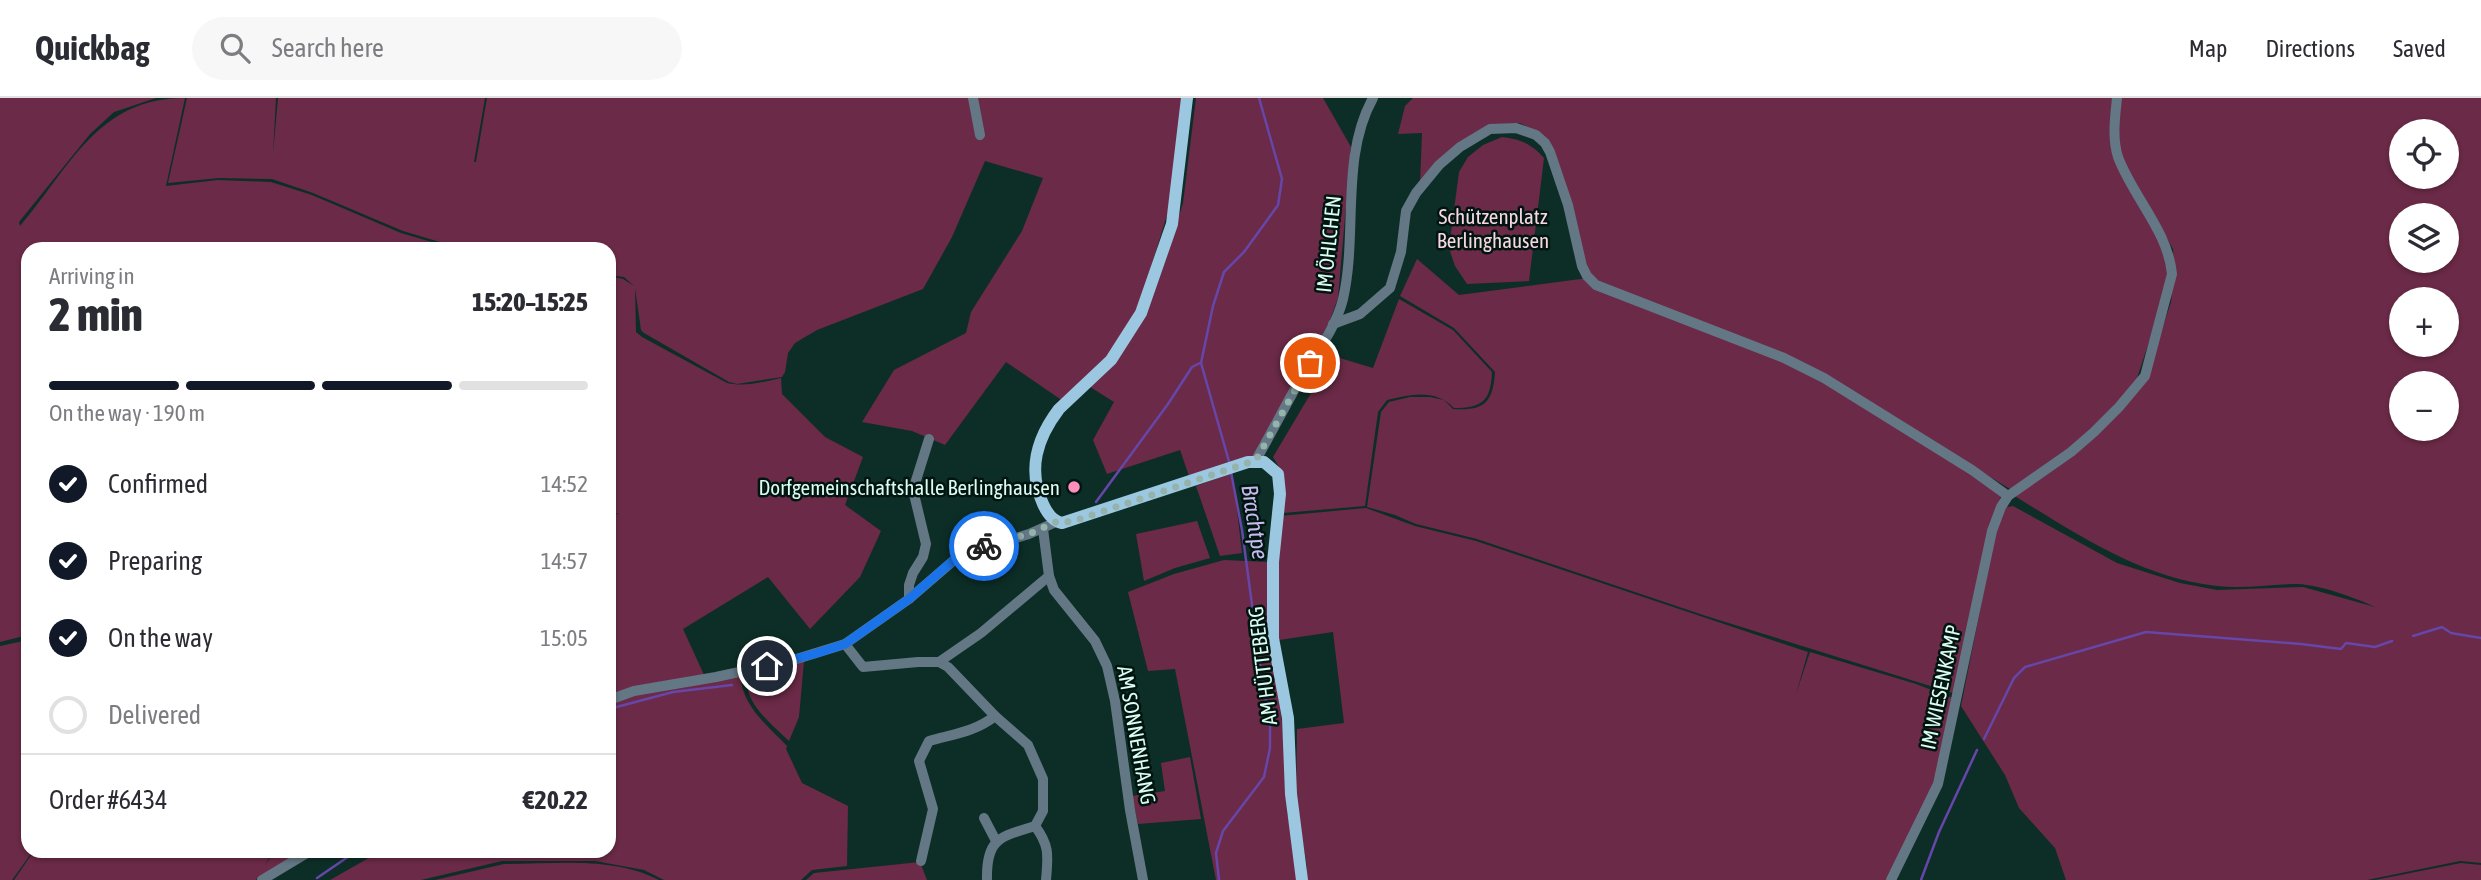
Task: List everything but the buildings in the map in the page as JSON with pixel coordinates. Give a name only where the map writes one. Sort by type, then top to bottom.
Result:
[{"type":"main road","points":[[1187,98],[1172,224],[1141,313],[1104,369],[1059,409],[1045,430],[1037,450],[1034,470],[1040,496],[1050,517],[1062,523],[1250,462]]},
{"type":"main road","name":"AM HÜTTEBERG","points":[[1250,462],[1273,468],[1280,482],[1273,562],[1273,638],[1288,718],[1291,794],[1302,880]]},
{"type":"street","points":[[973,98],[980,135]]},
{"type":"street","name":"IM ÖHLCHEN","points":[[1250,462],[1333,324],[1343,300],[1352,217],[1354,158],[1363,116],[1373,98]]},
{"type":"street","points":[[1333,324],[1360,314],[1390,288],[1401,252],[1406,211],[1416,193],[1439,165],[1460,147],[1490,129],[1516,128],[1528,131],[1545,142],[1550,152],[1568,205],[1582,266],[1587,276],[1597,285],[1784,358],[1824,378],[1972,470],[2008,496],[2071,452],[2133,392],[2145,376],[2166,301],[2172,274],[2171,263],[2118,155],[2115,138],[2117,98]]},
{"type":"street","points":[[909,599],[909,585],[926,544],[913,490],[929,439]]},
{"type":"street","name":"IM WIESENKAMP","points":[[1891,880],[1938,784],[1992,531],[2008,496]]},
{"type":"street","points":[[616,697],[634,691],[790,661],[845,644],[909,599],[960,555],[1056,522]]},
{"type":"street","name":"AM SONNENHANG","points":[[1042,529],[1049,576],[1054,590],[1099,647],[1107,666],[1143,880]]},
{"type":"street","points":[[939,662],[981,633],[1049,576]]},
{"type":"street","points":[[845,644],[863,667],[939,662],[948,667],[995,716],[1028,745],[1043,779],[1043,811],[1035,826],[1003,836],[996,841],[987,863],[987,880]]},
{"type":"street","points":[[921,861],[933,809],[919,761],[922,754],[929,741],[954,733],[968,733],[995,716]]},
{"type":"street","points":[[984,818],[996,841]]},
{"type":"street","points":[[1035,826],[1044,838],[1048,850],[1046,880]]},
{"type":"street","points":[[262,880],[299,858]]},
{"type":"green space","points":[[0,98],[156,98],[114,112],[90,134],[19,222],[20,226],[71,160],[107,123],[129,110],[155,101],[185,98],[166,186],[218,180],[271,182],[312,195],[401,233],[432,242],[21,242],[21,637],[0,642]]},
{"type":"green space","points":[[187,98],[276,98],[273,154],[278,98],[485,98],[476,162],[487,98],[1184,98],[1172,199],[1135,319],[1107,364],[1063,401],[1006,362],[945,445],[912,431],[862,422],[894,370],[966,333],[971,312],[1022,231],[1043,178],[985,161],[952,237],[923,289],[817,330],[795,343],[788,353],[782,377],[737,384],[781,378],[782,394],[825,437],[863,457],[845,505],[881,531],[860,577],[810,629],[768,577],[683,629],[705,677],[616,696],[616,514],[620,515],[616,513],[616,278],[634,286],[624,277],[616,276],[616,242],[440,242],[403,231],[313,193],[272,179],[219,178],[168,183]],"holes":[[[635,288],[641,330],[644,333],[737,384],[727,383],[636,332]]]},
{"type":"green space","points":[[1196,98],[1323,98],[1351,147],[1338,298],[1329,323],[1254,457],[1189,476],[1180,450],[1107,474],[1093,440],[1114,402],[1087,385],[1146,312],[1165,262],[1183,203]]},
{"type":"green space","points":[[1413,98],[2114,98],[2112,140],[2165,253],[2168,271],[2163,300],[2137,378],[2114,408],[2067,450],[2010,489],[1825,377],[1598,283],[1590,275],[1541,134],[1520,123],[1489,125],[1420,185],[1422,133],[1398,134],[1405,106]]},
{"type":"green space","points":[[2119,98],[2481,98],[2481,863],[2460,861],[2367,880],[2066,880],[2055,848],[2019,808],[2005,775],[1961,706],[1998,520],[2007,507],[2013,506],[2117,563],[2180,583],[2217,590],[2303,587],[2375,607],[2338,592],[2307,585],[2227,587],[2162,574],[2110,552],[2013,495],[2073,456],[2146,378],[2171,302],[2173,249],[2119,154]]},
{"type":"green space","name":"Schützenplatz Berlinghausen","points":[[1502,137],[1525,143],[1544,158],[1529,281],[1467,284],[1455,266],[1449,248],[1459,172],[1468,157],[1483,145]]},
{"type":"green space","points":[[1417,259],[1459,295],[1588,278],[1784,359],[1972,471],[2001,496],[1989,527],[1956,694],[1706,616],[1477,539],[1416,524],[1367,507],[1381,412],[1389,402],[1410,397],[1430,397],[1444,400],[1453,409],[1472,408],[1485,403],[1494,383],[1495,372],[1454,328],[1400,296]]},
{"type":"green space","points":[[1399,299],[1453,330],[1492,372],[1487,396],[1478,404],[1464,408],[1454,408],[1439,398],[1423,395],[1387,400],[1378,412],[1365,506],[1283,513],[1282,472],[1273,457],[1333,356],[1373,368]]},
{"type":"green space","points":[[1230,474],[1242,553],[1220,556],[1196,486]]},
{"type":"green space","points":[[1366,508],[1415,526],[1476,541],[1808,652],[1796,694],[1810,652],[1916,684],[1955,699],[1936,782],[1887,880],[1307,880],[1296,800],[1297,729],[1344,723],[1333,632],[1279,640],[1277,613],[1280,516]]},
{"type":"green space","points":[[1197,521],[1210,558],[1144,581],[1136,534]]},
{"type":"green space","points":[[1224,560],[1269,562],[1276,680],[1285,743],[1287,812],[1297,862],[1297,880],[1216,880],[1175,669],[1148,671],[1128,592],[1174,574]]},
{"type":"green space","points":[[21,641],[21,858],[28,858],[12,880],[0,880],[0,646]]},
{"type":"green space","points":[[804,661],[799,717],[789,741],[754,704],[749,695],[746,675]]},
{"type":"green space","points":[[740,675],[751,706],[787,746],[802,783],[848,806],[847,866],[812,870],[801,880],[664,880],[644,870],[595,861],[502,861],[421,880],[330,880],[369,858],[616,858],[616,700],[635,693]]},
{"type":"green space","points":[[1190,757],[1201,819],[1138,824],[1132,796],[1165,791],[1161,763]]},
{"type":"green space","points":[[29,858],[269,858],[265,865],[270,858],[294,858],[255,880],[14,880]]},
{"type":"green space","points":[[920,862],[927,880],[806,880],[814,873]]},
{"type":"green space","points":[[2461,863],[2481,865],[2481,880],[2375,880]]},
{"type":"green space","points":[[504,864],[603,864],[641,872],[659,880],[435,880]]},
{"type":"waterway","name":"Brachtpe","points":[[1230,465],[1201,363],[1213,306],[1224,272],[1244,252],[1278,205],[1282,179],[1259,98]]},
{"type":"waterway","points":[[1096,502],[1192,367],[1200,363]]},
{"type":"waterway","name":"Brachtpe","points":[[1219,880],[1216,853],[1223,831],[1264,777],[1270,748],[1270,720],[1231,472]]},
{"type":"waterway","points":[[2413,636],[2442,627],[2451,633],[2481,638]]},
{"type":"waterway","points":[[1984,739],[2014,678],[2025,667],[2146,632],[2341,649],[2346,643],[2375,647],[2392,641]]},
{"type":"waterway","points":[[616,707],[673,692],[732,685]]},
{"type":"waterway","points":[[1921,880],[1939,832],[1977,750]]},
{"type":"waterway","points":[[317,878],[346,858]]},
{"type":"way so far","points":[[984,546],[1029,534],[1056,522],[1077,520],[1256,460],[1310,363]]},
{"type":"place","name":"Dorfgemeinschaftshalle Berlinghausen","points":[[1074,487]]},
{"type":"route","points":[[767,666],[845,644],[909,599],[956,558],[984,546]]}]
